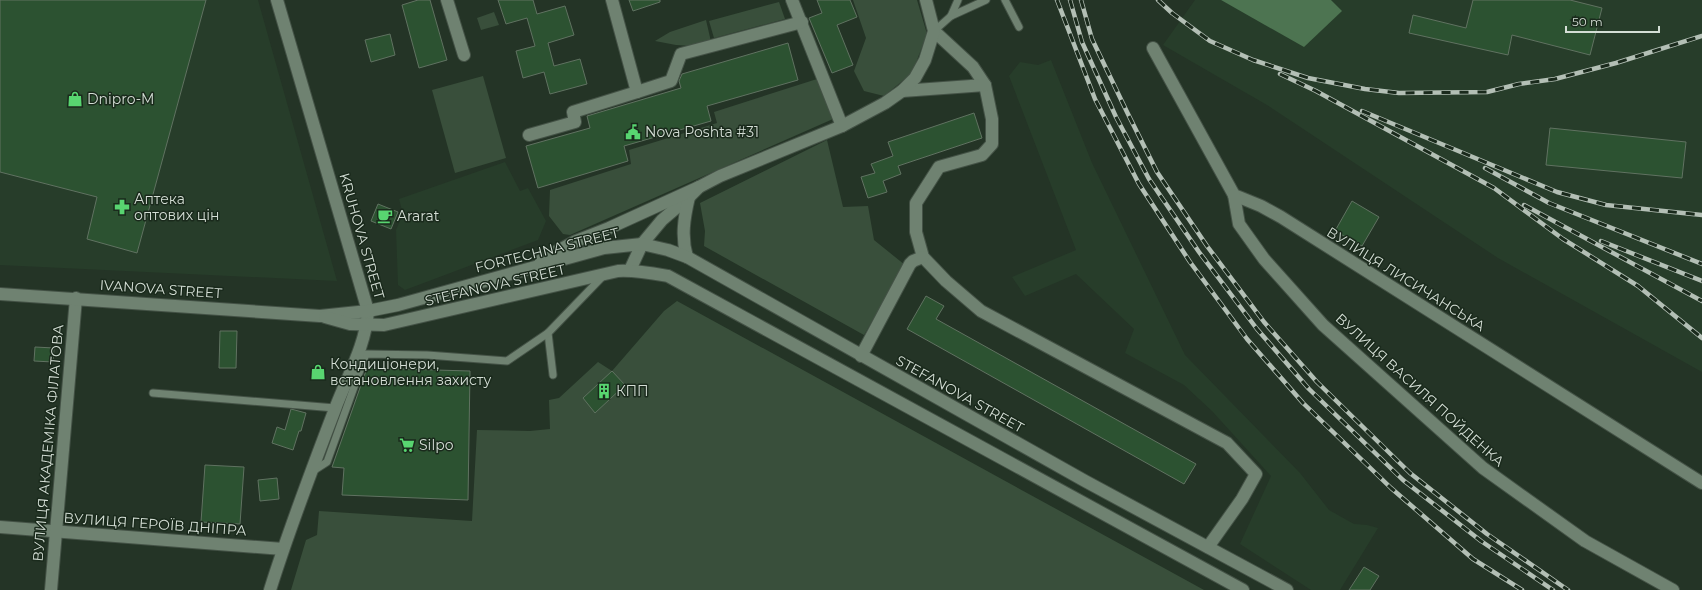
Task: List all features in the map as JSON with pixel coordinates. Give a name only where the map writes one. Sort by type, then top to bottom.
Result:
[{"type":"street","name":"KRUHOVA STREET","points":[[270,590],[311,472],[367,326],[368,311],[277,0]]},
{"type":"street","points":[[447,0],[464,55]]},
{"type":"street","points":[[612,0],[637,92]]},
{"type":"street","points":[[792,0],[842,126]]},
{"type":"street","points":[[522,271],[576,241],[609,228],[720,176],[842,126],[886,103],[902,91],[915,78],[925,60],[934,31],[926,0]]},
{"type":"street","points":[[529,135],[575,122],[573,112],[671,81],[681,54],[802,22]]},
{"type":"street","points":[[934,31],[973,67],[985,84],[992,119],[992,144],[982,155],[939,167],[916,203],[916,232],[923,257],[946,281],[981,311],[1227,443],[1256,474],[1242,499],[1208,547]]},
{"type":"street","points":[[1153,48],[1234,195]]},
{"type":"street","points":[[902,91],[985,84]]},
{"type":"street","points":[[630,270],[642,244],[662,220],[690,198],[699,187]]},
{"type":"street","name":"ВУЛИЦЯ ЛИСИЧАНСЬКА","points":[[1234,195],[1274,213],[1702,483]]},
{"type":"street","name":"ВУЛИЦЯ ВАСИЛЯ ПОЙДЕНКА","points":[[1234,195],[1239,224],[1264,259],[1323,325],[1482,468],[1585,541],[1673,590]]},
{"type":"street","points":[[687,258],[683,244],[684,226],[690,198]]},
{"type":"street","name":"FORTECHNA STREET","points":[[368,311],[398,305],[604,248],[642,244]]},
{"type":"street","name":"STEFANOVA STREET","points":[[642,244],[668,250],[687,258],[1085,481],[1287,590]]},
{"type":"street","points":[[861,356],[910,264],[913,261],[923,257]]},
{"type":"street","name":"STEFANOVA STREET","points":[[367,326],[399,323],[606,274],[630,270],[668,276],[1243,590]]},
{"type":"street","name":"IVANOVA STREET","points":[[0,294],[76,298],[320,316],[368,311]]},
{"type":"street","name":"ВУЛИЦЯ АКАДЕМІКА ФІЛАТОВА","points":[[51,590],[76,298]]},
{"type":"street","name":"IVANOVA STREET","points":[[320,316],[344,323],[367,326]]},
{"type":"street","name":"ВУЛИЦЯ ГЕРОЇВ ДНІПРА","points":[[0,527],[283,549]]},
{"type":"lane","points":[[951,16],[958,0]]},
{"type":"lane","points":[[934,31],[951,16],[986,0]]},
{"type":"lane","points":[[1006,0],[1019,27]]},
{"type":"lane","points":[[311,472],[327,462],[366,354],[427,355],[507,361],[548,333],[606,274]]},
{"type":"lane","points":[[548,333],[553,375]]},
{"type":"lane","points":[[153,393],[335,408]]},
{"type":"shaded area","points":[[0,0],[258,0],[337,281],[0,265]]},
{"type":"shaded area","points":[[853,0],[917,0],[927,34],[912,73],[884,96],[864,91],[854,71],[866,38]]},
{"type":"shaded area","points":[[1195,0],[1221,0],[1303,46],[1341,11],[1331,0],[1702,0],[1702,372],[1498,258],[1267,105],[1163,45]]},
{"type":"shaded area","points":[[1221,0],[1331,0],[1342,11],[1304,47]]},
{"type":"shaded area","points":[[779,2],[785,19],[714,38],[709,21]]},
{"type":"shaded area","points":[[494,12],[499,25],[481,30],[477,18]]},
{"type":"shaded area","points":[[706,20],[712,46],[676,45],[655,41],[670,32]]},
{"type":"shaded area","points":[[1051,60],[1092,163],[1185,355],[1300,473],[1329,510],[1354,524],[1378,528],[1340,590],[1311,590],[1240,544],[1271,476],[1212,411],[1184,385],[1125,353],[1134,329],[1076,274],[1025,296],[1012,277],[1076,250],[1009,76],[1020,62],[1038,65]]},
{"type":"shaded area","points":[[483,76],[506,158],[455,173],[432,90]]},
{"type":"shaded area","points":[[817,79],[833,119],[570,235],[563,234],[549,216],[550,190],[631,164],[629,150],[717,123],[714,112]]},
{"type":"shaded area","points":[[827,140],[843,207],[868,206],[874,240],[905,265],[864,335],[704,246],[705,231],[700,203]]},
{"type":"shaded area","points":[[505,162],[520,191],[528,188],[546,221],[538,240],[405,290],[398,285],[396,230],[403,214],[399,199]]},
{"type":"shaded area","points":[[677,301],[1204,590],[291,590],[306,540],[317,535],[319,511],[472,521],[477,430],[530,431],[550,429],[549,400],[559,398],[598,362],[612,371],[664,311]]},
{"type":"building","points":[[0,0],[206,0],[137,253],[87,239],[97,197],[0,172]]},
{"type":"building","points":[[418,0],[430,0],[447,60],[419,68],[402,5]]},
{"type":"building","points":[[498,0],[533,0],[537,14],[565,6],[574,35],[548,43],[554,66],[580,59],[587,84],[550,94],[544,72],[523,78],[516,51],[535,46],[527,18],[506,24]]},
{"type":"building","points":[[629,0],[660,0],[660,2],[633,11]]},
{"type":"building","points":[[817,0],[850,0],[857,17],[837,25],[853,65],[832,73],[809,18],[822,13]]},
{"type":"building","points":[[1473,0],[1570,0],[1602,8],[1590,55],[1512,35],[1508,55],[1409,33],[1413,15],[1466,28]]},
{"type":"building","points":[[390,34],[395,55],[371,62],[365,40]]},
{"type":"building","points":[[788,43],[798,80],[707,106],[711,121],[624,146],[628,161],[538,188],[526,146],[590,128],[587,116],[681,88],[679,81],[682,74]]},
{"type":"building","points":[[974,113],[982,138],[898,166],[901,174],[883,181],[887,192],[868,198],[861,177],[875,173],[871,164],[893,156],[888,142]]},
{"type":"building","points":[[1550,128],[1686,142],[1682,178],[1546,165]]},
{"type":"building","points":[[1352,201],[1379,217],[1362,246],[1335,231]]},
{"type":"building","name":"Ararat","points":[[378,204],[398,212],[391,229],[371,221]]},
{"type":"building","points":[[926,296],[944,306],[936,319],[1196,464],[1184,484],[907,329]]},
{"type":"building","points":[[220,331],[237,331],[236,368],[219,368]]},
{"type":"building","points":[[35,347],[54,348],[53,362],[34,361]]},
{"type":"building","points":[[367,368],[470,371],[468,500],[342,495],[344,468],[332,467]]},
{"type":"building","name":"КПП","points":[[612,371],[625,385],[595,413],[583,398]]},
{"type":"building","points":[[291,409],[306,413],[301,431],[299,431],[293,450],[272,443],[277,427],[285,430]]},
{"type":"building","points":[[205,465],[244,467],[240,524],[201,522]]},
{"type":"building","points":[[277,478],[279,499],[260,501],[258,480]]},
{"type":"building","points":[[1364,567],[1379,576],[1370,590],[1349,590]]},
{"type":"railway","points":[[1057,0],[1095,99],[1139,184],[1190,262],[1247,339],[1303,403],[1391,488],[1473,559],[1522,590]]},
{"type":"railway","points":[[1070,0],[1082,42],[1116,117],[1149,179],[1199,252],[1257,329],[1309,389],[1403,480],[1481,541],[1553,590]]},
{"type":"railway","points":[[1081,0],[1092,39],[1157,172],[1207,246],[1264,322],[1317,382],[1410,473],[1487,534],[1568,590]]},
{"type":"railway","points":[[1158,0],[1172,13],[1210,41],[1253,60],[1308,78],[1365,89],[1399,93],[1487,92],[1519,84],[1555,79],[1616,63],[1702,36]]},
{"type":"railway","points":[[1280,74],[1316,91],[1494,188],[1563,239],[1638,286],[1702,338]]},
{"type":"railway","points":[[1362,111],[1557,192],[1606,205],[1702,215]]},
{"type":"railway","points":[[1485,168],[1549,203],[1702,264]]},
{"type":"railway","points":[[1524,205],[1702,301]]},
{"type":"railway","points":[[1601,241],[1702,281]]},
{"type":"place","name":"Dnipro-M","points":[[75,99]]},
{"type":"place","name":"Nova Poshta #31","points":[[633,132]]},
{"type":"place","name":"Аптека оптових цін","points":[[122,207]]},
{"type":"place","name":"Ararat","points":[[385,216]]},
{"type":"place","name":"Кондиціонери, встановлення захисту","points":[[318,372]]},
{"type":"place","name":"КПП","points":[[604,391]]},
{"type":"place","name":"Silpo","points":[[407,445]]}]
